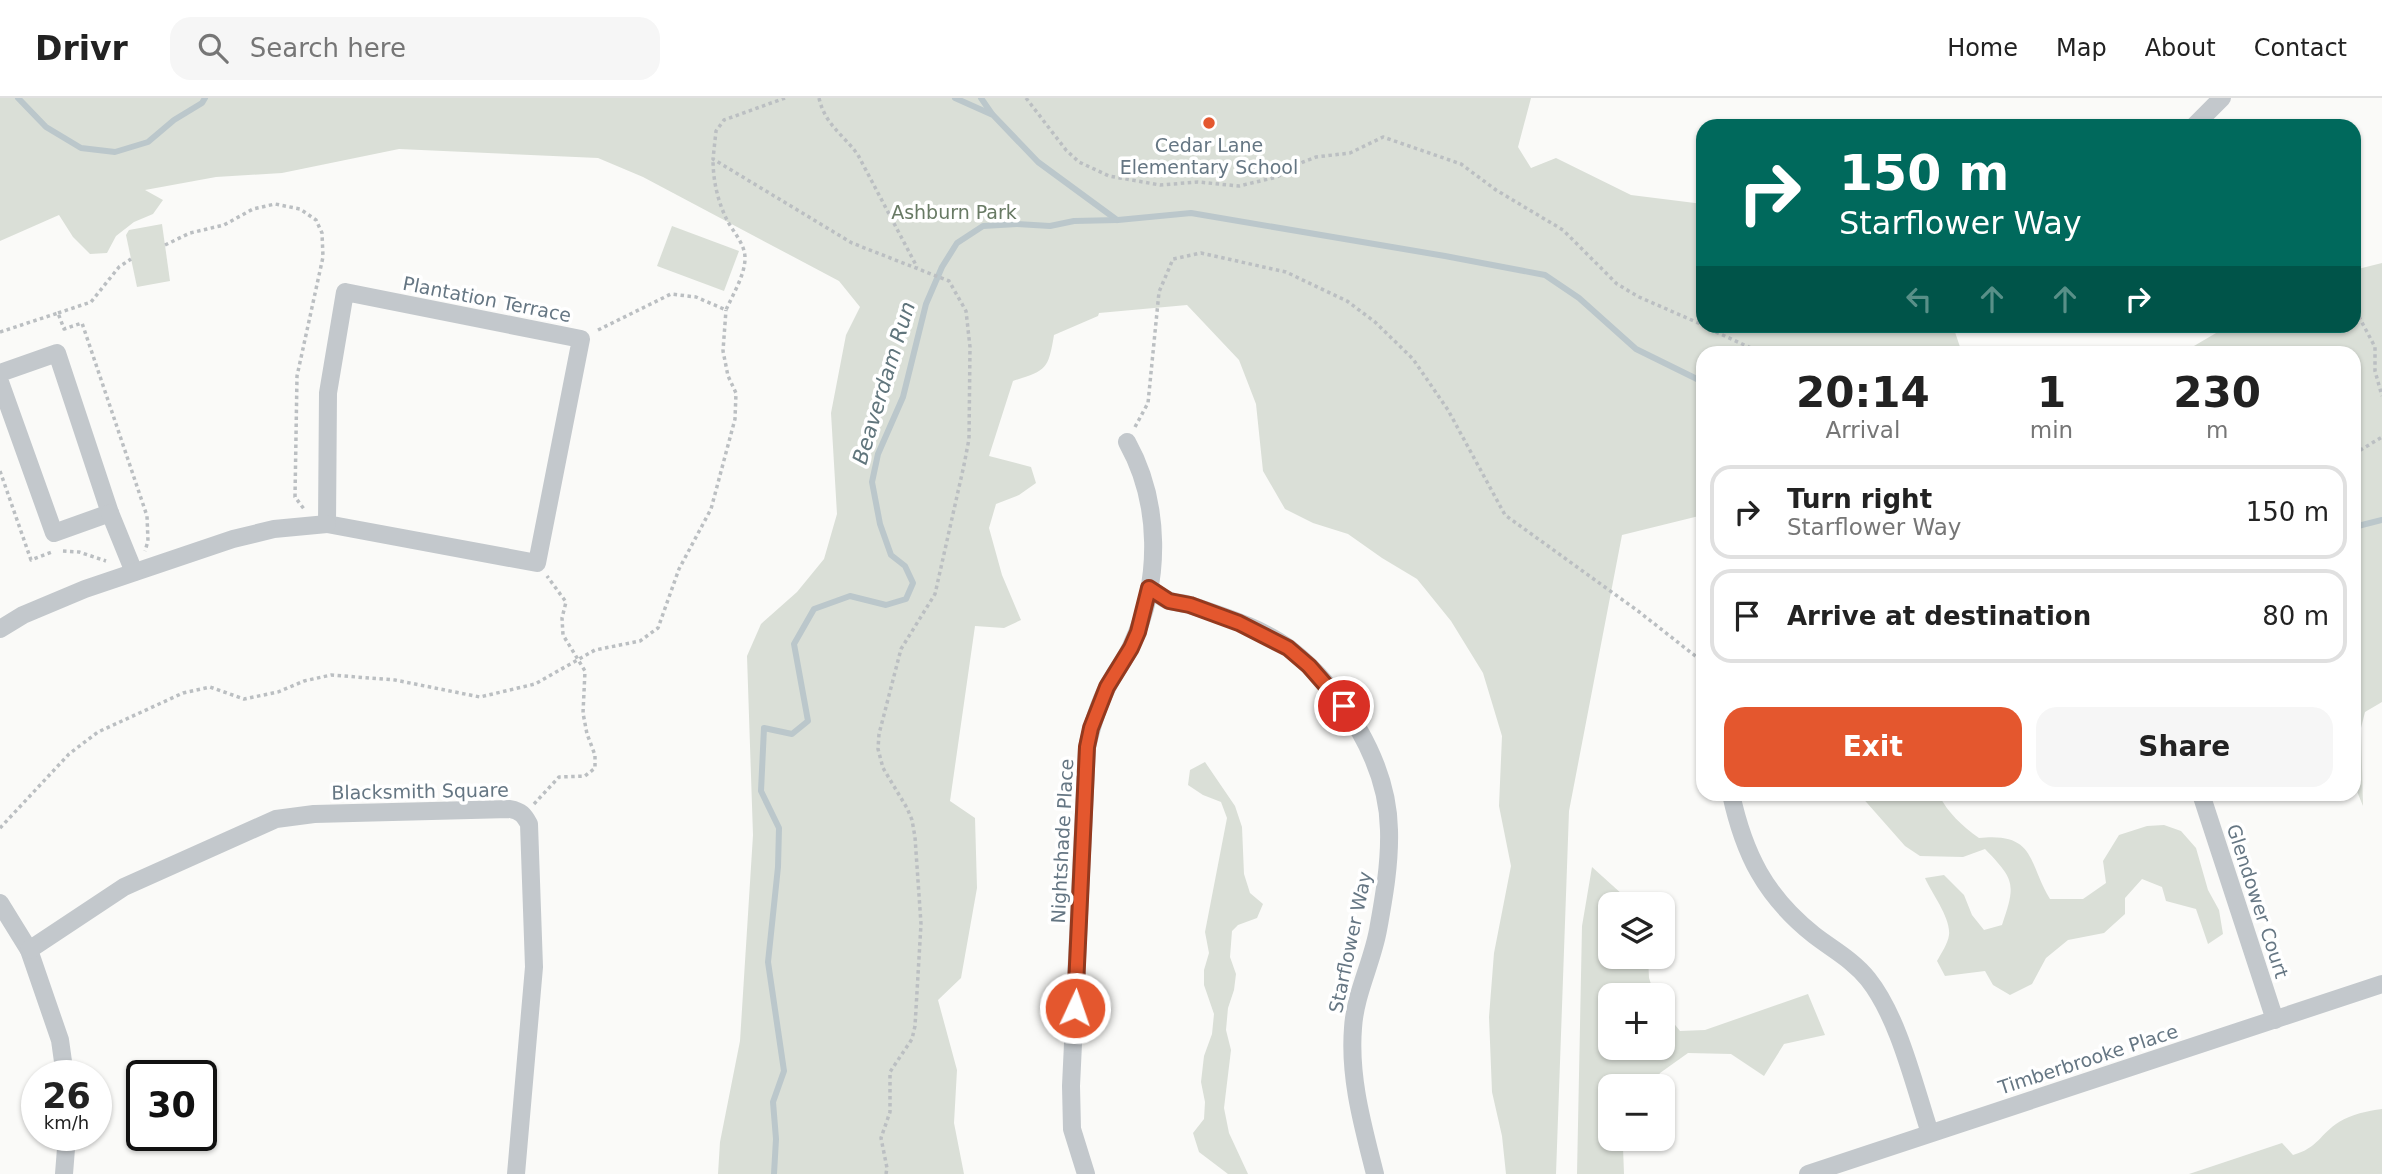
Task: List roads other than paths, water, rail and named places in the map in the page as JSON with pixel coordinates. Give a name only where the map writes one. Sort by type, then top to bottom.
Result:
[{"type":"street","points":[[2201,119],[2222,98]]},
{"type":"street","name":"Plantation Terrace","points":[[345,292],[581,338],[537,563],[327,518],[328,393],[345,292]]},
{"type":"street","points":[[0,373],[57,353],[110,513],[131,565]]},
{"type":"street","points":[[0,382],[54,533],[110,513]]},
{"type":"street","name":"Nightshade Place","points":[[1086,1174],[1072,1129],[1071,1086],[1087,747],[1091,728],[1107,687],[1138,632],[1149,588],[1153,528],[1152,510],[1137,460],[1127,442]]},
{"type":"street","points":[[0,629],[52,601],[131,565],[327,518]]},
{"type":"street","name":"Starflower Way","points":[[1149,588],[1169,601],[1190,605],[1239,623],[1288,648],[1309,666],[1344,706],[1371,752],[1387,810],[1388,866],[1377,933],[1353,1027],[1357,1101],[1375,1174]]},
{"type":"street","points":[[1733,801],[1739,831],[1768,888],[1814,935],[1848,959],[1868,979],[1885,1004],[1930,1133]]},
{"type":"street","name":"Glendower Court","points":[[2203,801],[2275,1020]]},
{"type":"street","name":"Blacksmith Square","points":[[29,950],[124,887],[276,819],[314,814],[510,809],[524,815],[529,824],[534,967],[516,1174]]},
{"type":"street","points":[[0,903],[29,950],[60,1040],[63,1060]]},
{"type":"street","name":"Timberbrooke Place","points":[[1808,1174],[2382,985]]},
{"type":"street","points":[[64,1174],[66,1151]]},
{"type":"waterway","points":[[18,98],[46,127],[81,148],[115,152],[148,142],[174,120],[202,103],[205,98]]},
{"type":"waterway","points":[[955,98],[993,115],[1038,162],[1117,220]]},
{"type":"waterway","points":[[981,98],[992,114]]},
{"type":"waterway","name":"Beaverdam Run","points":[[774,1174],[776,1139],[773,1102],[784,1071],[768,962],[778,867],[779,828],[761,791],[764,728],[792,734],[808,721],[794,644],[814,609],[850,596],[886,605],[906,599],[913,583],[905,566],[891,555],[880,524],[872,482],[878,454],[903,397],[926,304],[942,267],[957,243],[983,226],[1050,226],[1074,221],[1191,213],[1445,256],[1545,275],[1579,298],[1636,349],[1696,379]]},
{"type":"waterway","name":"Beaverdam Run","points":[[2361,525],[2382,520]]},
{"type":"place","name":"Cedar Lane Elementary School","points":[[1209,123]]},
{"type":"park label","name":"Ashburn Park","points":[[954,212]]}]
